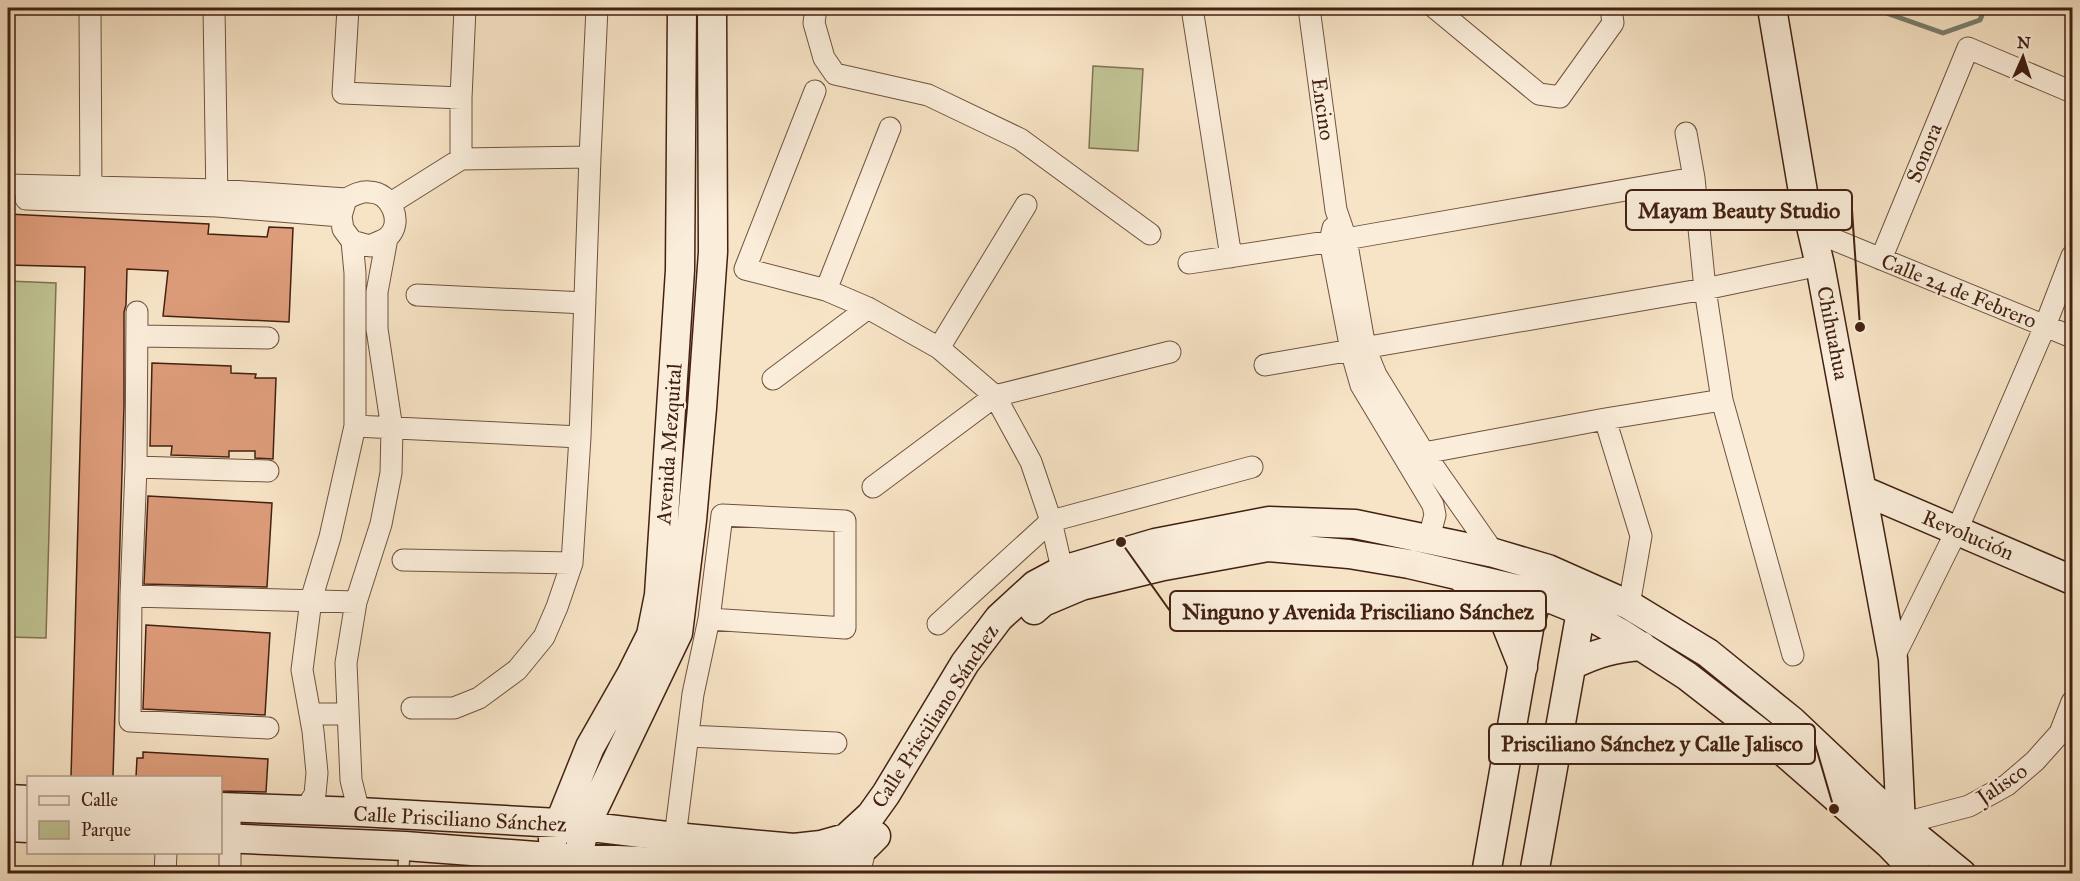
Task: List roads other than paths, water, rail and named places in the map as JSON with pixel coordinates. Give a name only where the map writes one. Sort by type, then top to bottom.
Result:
[{"type":"street","points":[[90,8],[91,194]]},
{"type":"street","points":[[214,8],[217,198]]},
{"type":"street","points":[[348,8],[343,93],[461,98]]},
{"type":"street","points":[[461,159],[465,8]]},
{"type":"street","points":[[412,708],[454,708],[479,698],[517,670],[544,636],[572,563],[580,437],[597,8]]},
{"type":"street","name":"Avenida Mezquital","points":[[576,865],[572,825],[590,747],[651,635],[659,595],[680,270],[682,8]]},
{"type":"street","name":"Avenida Mezquital","points":[[548,865],[678,633],[692,520],[713,252],[712,8]]},
{"type":"street","points":[[816,8],[814,23],[824,58],[835,74],[928,95],[1020,139],[1150,234]]},
{"type":"street","points":[[1192,8],[1231,257]]},
{"type":"street","name":"Encino","points":[[1309,8],[1338,240]]},
{"type":"street","points":[[1435,8],[1539,94],[1560,97],[1613,23],[1611,8]]},
{"type":"street","name":"Chihuahua","points":[[1772,8],[1803,192],[1820,265],[1893,659],[1895,834]]},
{"type":"street","name":"Sonora","points":[[1881,259],[1968,48],[2073,92]]},
{"type":"street","points":[[815,91],[744,269],[826,290],[868,308],[939,348],[995,396],[1031,462],[1051,520],[1064,581]]},
{"type":"street","points":[[826,290],[890,128]]},
{"type":"street","points":[[1686,133],[1694,178],[1705,289],[1722,400],[1793,655]]},
{"type":"street","points":[[391,203],[461,159],[590,157]]},
{"type":"street","points":[[1189,263],[1338,240],[1694,178]]},
{"type":"street","points":[[8,185],[91,194],[217,198],[344,207]]},
{"type":"street","points":[[305,810],[315,794],[317,773],[302,670],[311,600],[330,537],[355,426],[355,273],[352,241],[343,229],[344,207],[359,193],[370,191],[382,195],[391,203],[395,214],[394,227],[387,238],[377,292],[377,329],[392,429],[391,473],[381,524],[356,602],[346,663],[351,780],[359,812]]},
{"type":"street","points":[[8,198],[91,194]]},
{"type":"street","points":[[939,348],[1026,205]]},
{"type":"street","name":"Calle 24 de Febrero","points":[[1813,231],[2073,337]]},
{"type":"street","points":[[352,241],[370,246],[387,238]]},
{"type":"street","points":[[1338,240],[1358,349],[1376,375],[1415,457],[1433,505],[1435,515],[1429,538]]},
{"type":"street","name":"Chihuahua","points":[[1893,659],[1957,530],[2073,256]]},
{"type":"street","points":[[1265,365],[1705,289],[1820,265]]},
{"type":"street","points":[[417,295],[585,303]]},
{"type":"street","points":[[773,379],[868,308]]},
{"type":"street","points":[[137,312],[130,721],[268,728]]},
{"type":"street","points":[[138,336],[268,338]]},
{"type":"street","points":[[873,487],[995,396],[1170,352]]},
{"type":"street","points":[[1415,457],[1605,419],[1722,400]]},
{"type":"street","points":[[1605,419],[1641,536],[1629,604]]},
{"type":"street","points":[[355,426],[580,437]]},
{"type":"street","points":[[1415,457],[1494,553]]},
{"type":"street","points":[[136,467],[268,471]]},
{"type":"street","points":[[938,624],[1051,520],[1252,467]]},
{"type":"street","name":"Revolución","points":[[1862,490],[2073,580]]},
{"type":"street","points":[[675,837],[693,694],[709,619],[722,515],[845,521],[845,628],[709,619]]},
{"type":"street","name":"Calle Prisciliano Sánchez","points":[[225,838],[404,860],[548,865],[797,868],[840,862],[866,846],[894,817],[976,676],[1007,634],[1064,581],[1155,543],[1269,521],[1355,524],[1494,553],[1544,581],[1585,599],[1642,646],[1687,676],[1895,834],[1962,873]]},
{"type":"street","name":"Calle Prisciliano Sánchez","points":[[225,808],[359,812],[572,825],[794,848],[821,844],[846,838],[871,815],[965,663],[999,618],[1035,585],[1164,566],[1268,547],[1349,554],[1456,574],[1544,581]]},
{"type":"street","points":[[403,560],[572,563]]},
{"type":"street","points":[[1456,574],[1501,612],[1524,669]]},
{"type":"street","points":[[1486,873],[1531,620],[1544,581]]},
{"type":"street","points":[[131,596],[356,602]]},
{"type":"street","points":[[1534,873],[1585,599]]},
{"type":"street","name":"Calle Prisciliano Sánchez","points":[[1585,599],[1629,604],[1708,653],[1792,721],[1895,834],[1918,873]]},
{"type":"street","points":[[1572,665],[1613,648],[1642,646]]},
{"type":"street","name":"Jalisco","points":[[1895,834],[1970,806],[2007,785],[2035,761],[2060,733],[2073,702]]},
{"type":"street","points":[[310,714],[347,714]]},
{"type":"street","points":[[688,736],[836,743]]},
{"type":"street","points":[[8,799],[27,800]]},
{"type":"street","points":[[225,808],[225,838],[230,873]]},
{"type":"street","points":[[8,827],[27,828]]},
{"type":"street","points":[[860,873],[866,846]]},
{"type":"street","points":[[165,873],[166,854]]},
{"type":"waterway","points":[[1872,8],[1943,33],[1980,20],[1985,8]]},
{"type":"place","name":"Mayam Beauty Studio","points":[[1860,327]]},
{"type":"place","name":"Ninguno y Avenida Prisciliano Sánchez","points":[[1121,542]]},
{"type":"place","name":"Prisciliano Sánchez y Calle Jalisco","points":[[1834,809]]}]
